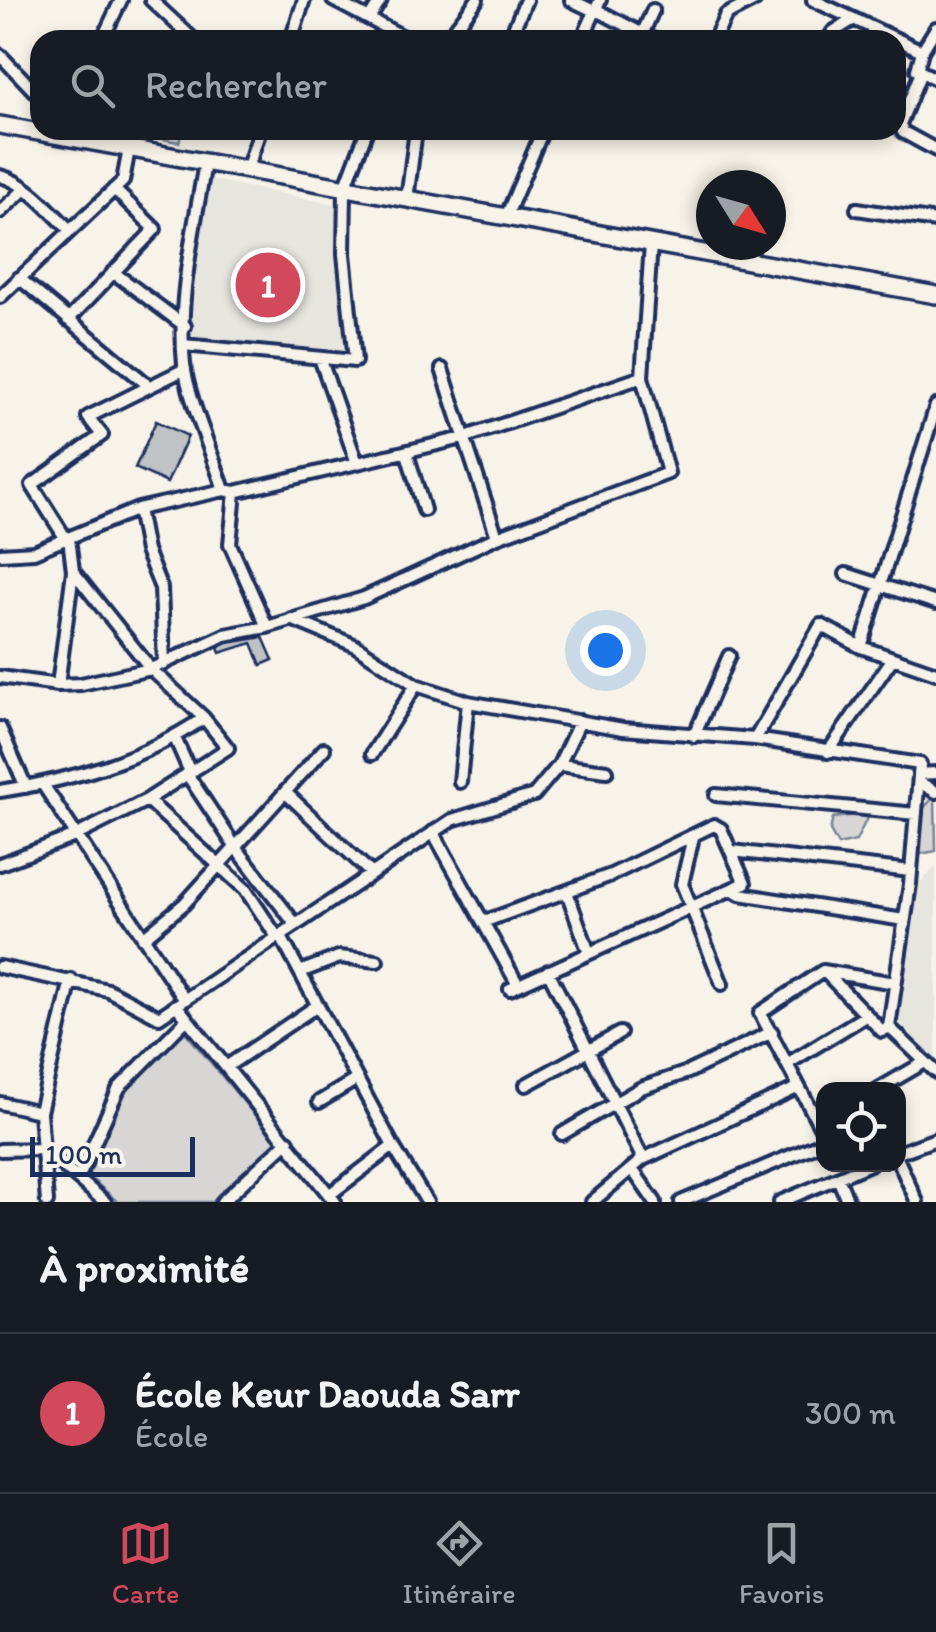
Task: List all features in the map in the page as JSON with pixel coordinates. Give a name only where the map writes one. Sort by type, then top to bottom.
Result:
[{"type":"street","points":[[107,30],[122,0]]},
{"type":"street","points":[[151,0],[183,30]]},
{"type":"street","points":[[294,30],[304,0]]},
{"type":"street","points":[[332,0],[388,30]]},
{"type":"street","points":[[369,19],[381,0]]},
{"type":"street","points":[[454,30],[477,0]]},
{"type":"street","points":[[513,30],[526,0]]},
{"type":"street","points":[[571,0],[596,7],[630,30]]},
{"type":"street","points":[[720,30],[726,14],[755,0]]},
{"type":"street","points":[[813,0],[877,30]]},
{"type":"street","points":[[644,30],[653,10]]},
{"type":"street","points":[[836,30],[854,19]]},
{"type":"street","points":[[936,28],[922,51],[917,70],[936,79]]},
{"type":"street","points":[[906,43],[922,51]]},
{"type":"street","points":[[0,55],[30,86]]},
{"type":"street","points":[[906,109],[921,72]]},
{"type":"street","points":[[0,125],[30,129]]},
{"type":"street","points":[[906,134],[936,150]]},
{"type":"street","points":[[91,140],[936,295]]},
{"type":"street","points":[[247,170],[257,140]]},
{"type":"street","points":[[183,345],[355,362],[344,254],[345,188],[363,140]]},
{"type":"street","points":[[407,199],[415,140]]},
{"type":"street","points":[[506,217],[539,140]]},
{"type":"street","points":[[0,296],[123,181],[128,148]]},
{"type":"street","points":[[205,162],[189,262],[185,368],[229,491],[230,544],[267,627]]},
{"type":"street","points":[[0,176],[25,189],[70,230]]},
{"type":"street","points":[[0,212],[25,189]]},
{"type":"street","points":[[68,320],[155,228],[114,190]]},
{"type":"street","points":[[857,209],[936,221]]},
{"type":"street","points":[[0,677],[81,684],[151,668],[225,635],[267,627],[364,598],[497,537],[668,473],[642,377],[651,244]]},
{"type":"street","points":[[114,272],[185,326]]},
{"type":"street","points":[[19,278],[149,386]]},
{"type":"street","points":[[320,358],[357,463]]},
{"type":"street","points":[[58,684],[73,571],[68,538],[32,485],[102,436],[88,416],[185,368]]},
{"type":"street","points":[[442,369],[497,537]]},
{"type":"street","points":[[0,554],[34,552],[138,509],[463,438],[642,377]]},
{"type":"street","points":[[861,647],[936,406]]},
{"type":"street","points":[[407,453],[424,510]]},
{"type":"street","points":[[138,509],[146,551],[161,588],[164,664]]},
{"type":"street","points":[[0,864],[75,836],[147,800],[228,748],[204,718],[151,668],[73,571]]},
{"type":"street","points":[[846,574],[936,604]]},
{"type":"street","points":[[290,619],[354,644],[416,685],[468,702],[580,721],[694,736],[755,739],[920,764],[911,871],[889,1028]]},
{"type":"street","points":[[755,739],[821,625],[861,647],[936,672]]},
{"type":"street","points":[[694,736],[728,656]]},
{"type":"street","points":[[828,752],[893,658]]},
{"type":"street","points":[[372,754],[416,685]]},
{"type":"street","points":[[460,782],[468,702]]},
{"type":"street","points":[[0,791],[44,786],[110,765],[175,738],[204,718]]},
{"type":"street","points":[[0,967],[108,990],[158,1017],[452,820],[534,794],[559,765],[580,721]]},
{"type":"street","points":[[0,728],[26,787]]},
{"type":"street","points":[[175,738],[189,773],[234,845],[296,924]]},
{"type":"street","points":[[143,938],[184,904],[324,749]]},
{"type":"street","points":[[559,765],[608,771]]},
{"type":"street","points":[[919,778],[936,773]]},
{"type":"street","points":[[919,778],[936,792]]},
{"type":"street","points":[[44,786],[143,938],[187,1019],[332,1199],[393,1146]]},
{"type":"street","points":[[286,792],[372,874]]},
{"type":"street","points":[[716,794],[916,814]]},
{"type":"street","points":[[147,800],[245,889],[279,936],[427,1202]]},
{"type":"street","points":[[433,832],[514,987],[745,883],[719,826],[714,825],[611,876],[483,922]]},
{"type":"street","points":[[693,838],[681,881],[722,984]]},
{"type":"street","points":[[732,851],[911,871]]},
{"type":"street","points":[[732,889],[740,894],[904,920]]},
{"type":"street","points":[[566,892],[588,953]]},
{"type":"street","points":[[300,972],[340,957],[377,961]]},
{"type":"street","points":[[816,1115],[760,1013],[823,971],[895,983]]},
{"type":"street","points":[[823,971],[882,1031],[889,1028]]},
{"type":"street","points":[[548,972],[643,1159]]},
{"type":"street","points":[[48,1202],[40,1112],[71,980]]},
{"type":"street","points":[[226,1067],[318,1005]]},
{"type":"street","points":[[787,1064],[867,1016]]},
{"type":"street","points":[[78,1178],[119,1088],[187,1019]]},
{"type":"street","points":[[889,1028],[936,1072]]},
{"type":"street","points":[[562,1134],[641,1088],[688,1072],[772,1032]]},
{"type":"street","points":[[526,1085],[620,1034]]},
{"type":"street","points":[[891,1082],[925,1062]]},
{"type":"street","points":[[319,1102],[357,1079]]},
{"type":"street","points":[[592,1202],[643,1159],[800,1087]]},
{"type":"street","points":[[0,1102],[40,1112]]},
{"type":"street","points":[[906,1152],[936,1139]]},
{"type":"street","points":[[222,1202],[288,1141]]},
{"type":"street","points":[[682,1202],[816,1145]]},
{"type":"street","points":[[0,1150],[43,1149],[105,1202]]},
{"type":"street","points":[[632,1169],[655,1202]]},
{"type":"street","points":[[780,1202],[841,1172],[848,1202]]},
{"type":"street","points":[[905,1172],[917,1202]]},
{"type":"shaded area","points":[[207,179],[339,205],[344,354],[191,338]]},
{"type":"shaded area","points":[[935,796],[936,851],[920,854],[914,838],[923,822],[918,814]]},
{"type":"shaded area","points":[[864,814],[867,818],[856,841],[838,845],[830,831],[833,818]]},
{"type":"shaded area","points":[[936,867],[936,1067],[894,1028],[914,889]]},
{"type":"shaded area","points":[[185,1032],[279,1144],[219,1202],[118,1202],[85,1173],[127,1085]]},
{"type":"building","points":[[156,421],[188,436],[167,483],[135,468]]},
{"type":"building","points":[[263,637],[273,660],[261,665],[252,643],[220,653],[218,648],[228,643]]},
{"type":"place","name":"École Keur Daouda Sarr","points":[[268,285]]}]
